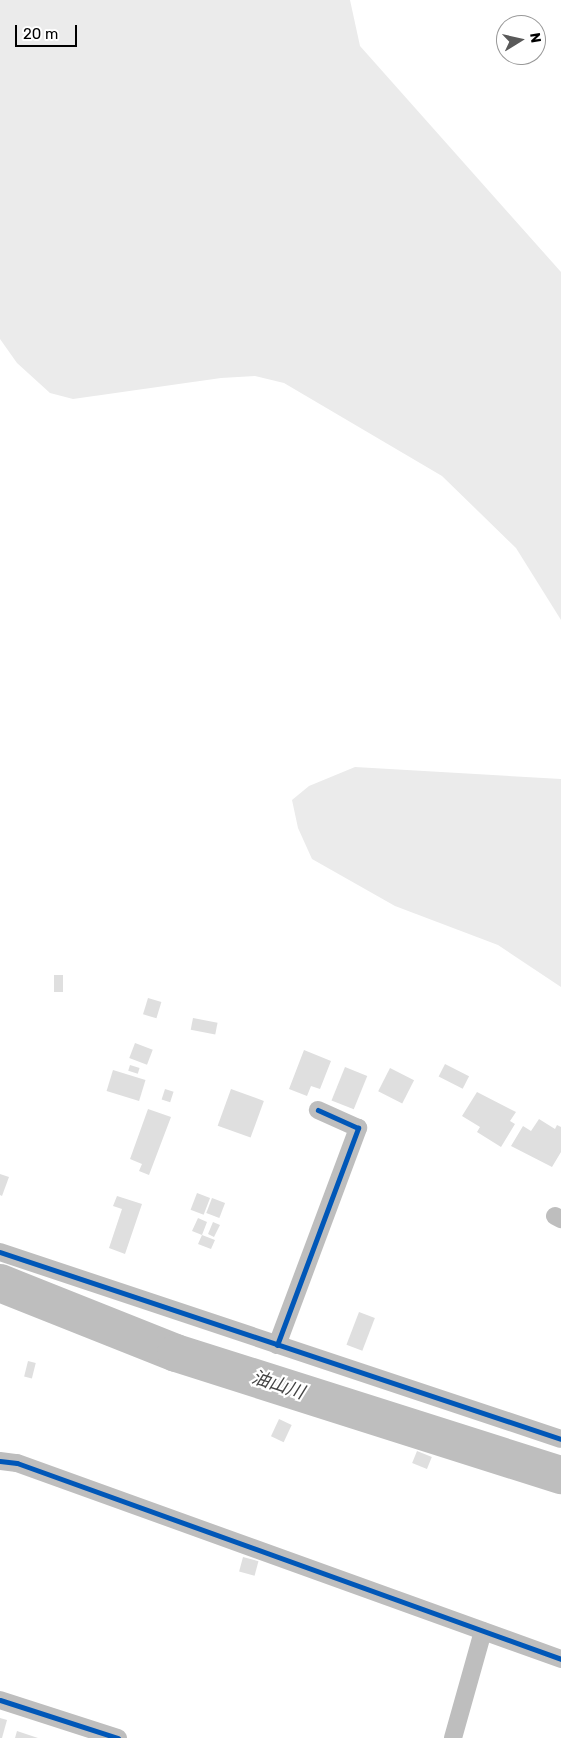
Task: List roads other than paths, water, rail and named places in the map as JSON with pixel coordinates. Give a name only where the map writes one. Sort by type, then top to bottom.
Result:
[{"type":"street","points":[[277,1345],[358,1128],[318,1110]]},
{"type":"street","points":[[0,1252],[561,1439]]},
{"type":"street","points":[[0,1461],[17,1462],[561,1659]]},
{"type":"street","points":[[453,1738],[483,1631]]},
{"type":"street","points":[[0,1700],[118,1738]]},
{"type":"waterway","name":"油山川","points":[[0,1283],[176,1353],[561,1475]]}]
